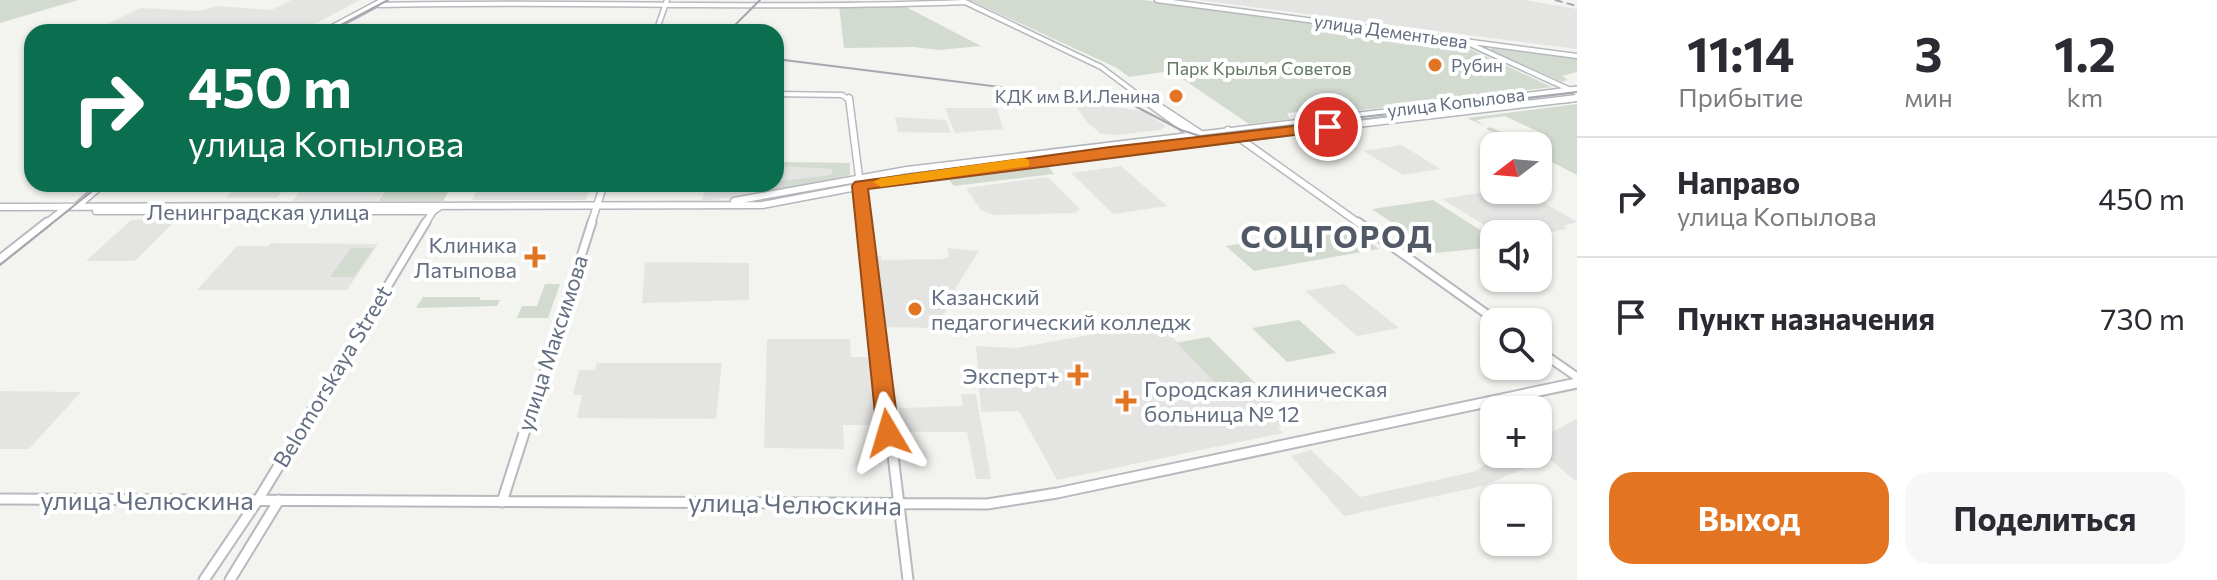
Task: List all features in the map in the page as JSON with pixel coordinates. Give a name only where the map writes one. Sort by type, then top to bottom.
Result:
[{"type":"main road","points":[[342,24],[385,2]]},
{"type":"main road","name":"улица Копылова","points":[[860,181],[1316,119],[1568,89],[1577,93]]},
{"type":"main road","name":"улица Копылова","points":[[1198,136],[1210,140],[1328,127],[1577,93]]},
{"type":"main road","points":[[1316,119],[1314,123],[1328,127]]},
{"type":"main road","name":"Ленинградская улица","points":[[0,207],[698,205],[860,181]]},
{"type":"main road","points":[[72,207],[87,192]]},
{"type":"main road","points":[[72,207],[92,192]]},
{"type":"main road","points":[[433,211],[442,205]]},
{"type":"main road","name":"Ленинградская улица","points":[[72,207],[80,211],[433,211]]},
{"type":"street","name":"улица Дементьева","points":[[1157,0],[1577,56]]},
{"type":"street","points":[[385,2],[890,5],[963,1],[1094,63],[1198,136]]},
{"type":"street","points":[[659,24],[666,3]]},
{"type":"street","points":[[1469,42],[1568,89]]},
{"type":"street","points":[[784,94],[849,97],[908,580]]},
{"type":"street","points":[[1228,130],[1480,309]]},
{"type":"street","name":"улица Максимова","points":[[502,502],[601,192]]},
{"type":"street","points":[[0,259],[72,207]]},
{"type":"street","name":"Belomorskaya Street","points":[[204,580],[258,500],[433,211]]},
{"type":"street","points":[[1552,361],[1577,380]]},
{"type":"street","name":"улица Челюскина","points":[[0,499],[897,504],[1019,501],[1577,380]]},
{"type":"street","name":"Belomorskaya Street","points":[[230,580],[279,500]]},
{"type":"shaded area","points":[[291,0],[360,0],[314,24],[107,24],[141,8],[199,11],[217,6],[271,10]]},
{"type":"shaded area","points":[[1198,0],[1525,0],[1577,9],[1577,49]]},
{"type":"shaded area","points":[[1072,101],[1143,111],[1166,126],[1160,130],[1101,134],[1088,123]]},
{"type":"shaded area","points":[[945,108],[997,108],[1003,129],[955,133]]},
{"type":"shaded area","points":[[895,117],[946,120],[951,133],[898,132]]},
{"type":"shaded area","points":[[1402,145],[1440,169],[1403,175],[1363,151]]},
{"type":"shaded area","points":[[784,162],[850,163],[850,175],[784,190]]},
{"type":"shaded area","points":[[1121,166],[1167,206],[1113,214],[1071,173]]},
{"type":"shaded area","points":[[1048,177],[1080,209],[1076,213],[994,215],[981,210],[966,188]]},
{"type":"shaded area","points":[[231,192],[282,192],[277,198],[226,198]]},
{"type":"shaded area","points":[[299,192],[383,192],[377,201],[292,201]]},
{"type":"shaded area","points":[[476,192],[589,192],[586,200],[472,200]]},
{"type":"shaded area","points":[[704,192],[773,192],[759,195],[702,201]]},
{"type":"shaded area","points":[[1480,193],[1480,204],[1547,204],[1577,222],[1563,226],[1567,229],[1552,232],[1552,220],[1480,222],[1442,199]]},
{"type":"shaded area","points":[[177,219],[135,261],[86,261],[131,220]]},
{"type":"shaded area","points":[[271,243],[378,244],[347,290],[197,290],[237,246],[268,246]]},
{"type":"shaded area","name":"Казанский педагогический колледж","points":[[947,248],[979,251],[955,289],[959,291],[935,328],[885,327],[875,256],[881,256],[882,260],[943,259],[949,257]]},
{"type":"shaded area","points":[[645,262],[749,263],[749,300],[642,303]]},
{"type":"shaded area","points":[[1344,284],[1399,328],[1357,336],[1305,291]]},
{"type":"shaded area","name":"Городская клиническая больница № 12","points":[[1158,323],[1177,342],[1209,337],[1273,402],[1263,405],[1283,426],[1278,427],[1283,433],[1057,480],[1019,411],[981,412],[976,346],[1016,348]]},
{"type":"shaded area","points":[[767,339],[850,339],[851,357],[869,357],[877,425],[843,425],[844,449],[764,448]]},
{"type":"shaded area","points":[[597,363],[722,363],[716,419],[577,418],[582,395],[573,395],[579,370],[595,370]]},
{"type":"shaded area","points":[[0,391],[81,392],[29,449],[0,449]]},
{"type":"shaded area","points":[[961,394],[976,394],[991,479],[976,479],[967,432],[904,432],[899,408],[963,406]]},
{"type":"shaded area","points":[[1577,419],[1577,482],[1552,461],[1552,432]]},
{"type":"shaded area","points":[[1311,450],[1360,497],[1480,468],[1525,468],[1488,484],[1480,484],[1480,487],[1344,516],[1291,456]]},
{"type":"green space","points":[[0,0],[78,0],[0,23]]},
{"type":"green space","name":"Парк Крылья Советов","points":[[969,0],[1143,0],[1455,42],[1552,87],[1321,115],[1308,111],[1287,113],[1290,119],[1249,124],[1171,71],[1129,77],[1117,68]]},
{"type":"green space","points":[[839,6],[906,7],[981,46],[939,50],[914,47],[844,48]]},
{"type":"green space","points":[[1493,47],[1577,58],[1577,72],[1562,76],[1568,80],[1562,82],[1490,50]]},
{"type":"green space","points":[[1577,104],[1577,175],[1552,162],[1552,132],[1539,132],[1505,116],[1476,120],[1485,126],[1467,118]]},
{"type":"green space","points":[[784,162],[850,163],[850,175],[784,190],[784,181],[831,175],[833,169],[784,166]]},
{"type":"green space","points":[[1046,163],[1054,174],[954,186],[949,180],[905,185],[904,182]]},
{"type":"green space","points":[[384,192],[448,192],[443,201],[378,201]]},
{"type":"green space","points":[[1433,200],[1480,230],[1480,248],[1436,253],[1372,209]]},
{"type":"green space","points":[[1347,226],[1379,249],[1254,271],[1226,246]]},
{"type":"green space","points":[[351,248],[374,248],[354,277],[330,277]]},
{"type":"green space","points":[[545,284],[560,284],[548,318],[517,318],[522,306],[537,306]]},
{"type":"green space","points":[[423,297],[500,300],[497,306],[416,308]]},
{"type":"green space","points":[[1299,320],[1336,353],[1287,362],[1252,328]]},
{"type":"green space","points":[[1209,337],[1259,387],[1226,394],[1177,343]]},
{"type":"tram line","points":[[343,24],[388,0]]},
{"type":"tram line","points":[[736,24],[760,0]]},
{"type":"tram line","points":[[784,60],[1129,103],[1181,130],[1200,136],[1577,92]]},
{"type":"tram line","points":[[0,265],[91,192]]},
{"type":"railway","points":[[1555,0],[1577,6]]},
{"type":"slow traffic","points":[[881,182],[1024,163]]},
{"type":"place","name":"Рубин","points":[[1435,65]]},
{"type":"place","name":"КДК им В.И.Ленина","points":[[1176,96]]},
{"type":"place","name":"Клиника Латыпова","points":[[535,257]]},
{"type":"place","name":"Казанский педагогический колледж","points":[[915,309]]},
{"type":"place","name":"Эксперт+","points":[[1078,375]]},
{"type":"place","name":"Городская клиническая больница № 12","points":[[1126,401]]},
{"type":"district","name":"СОЦГОРОД","points":[[1337,235]]},
{"type":"route","points":[[888,433],[860,186],[1110,151],[1328,127]]}]
